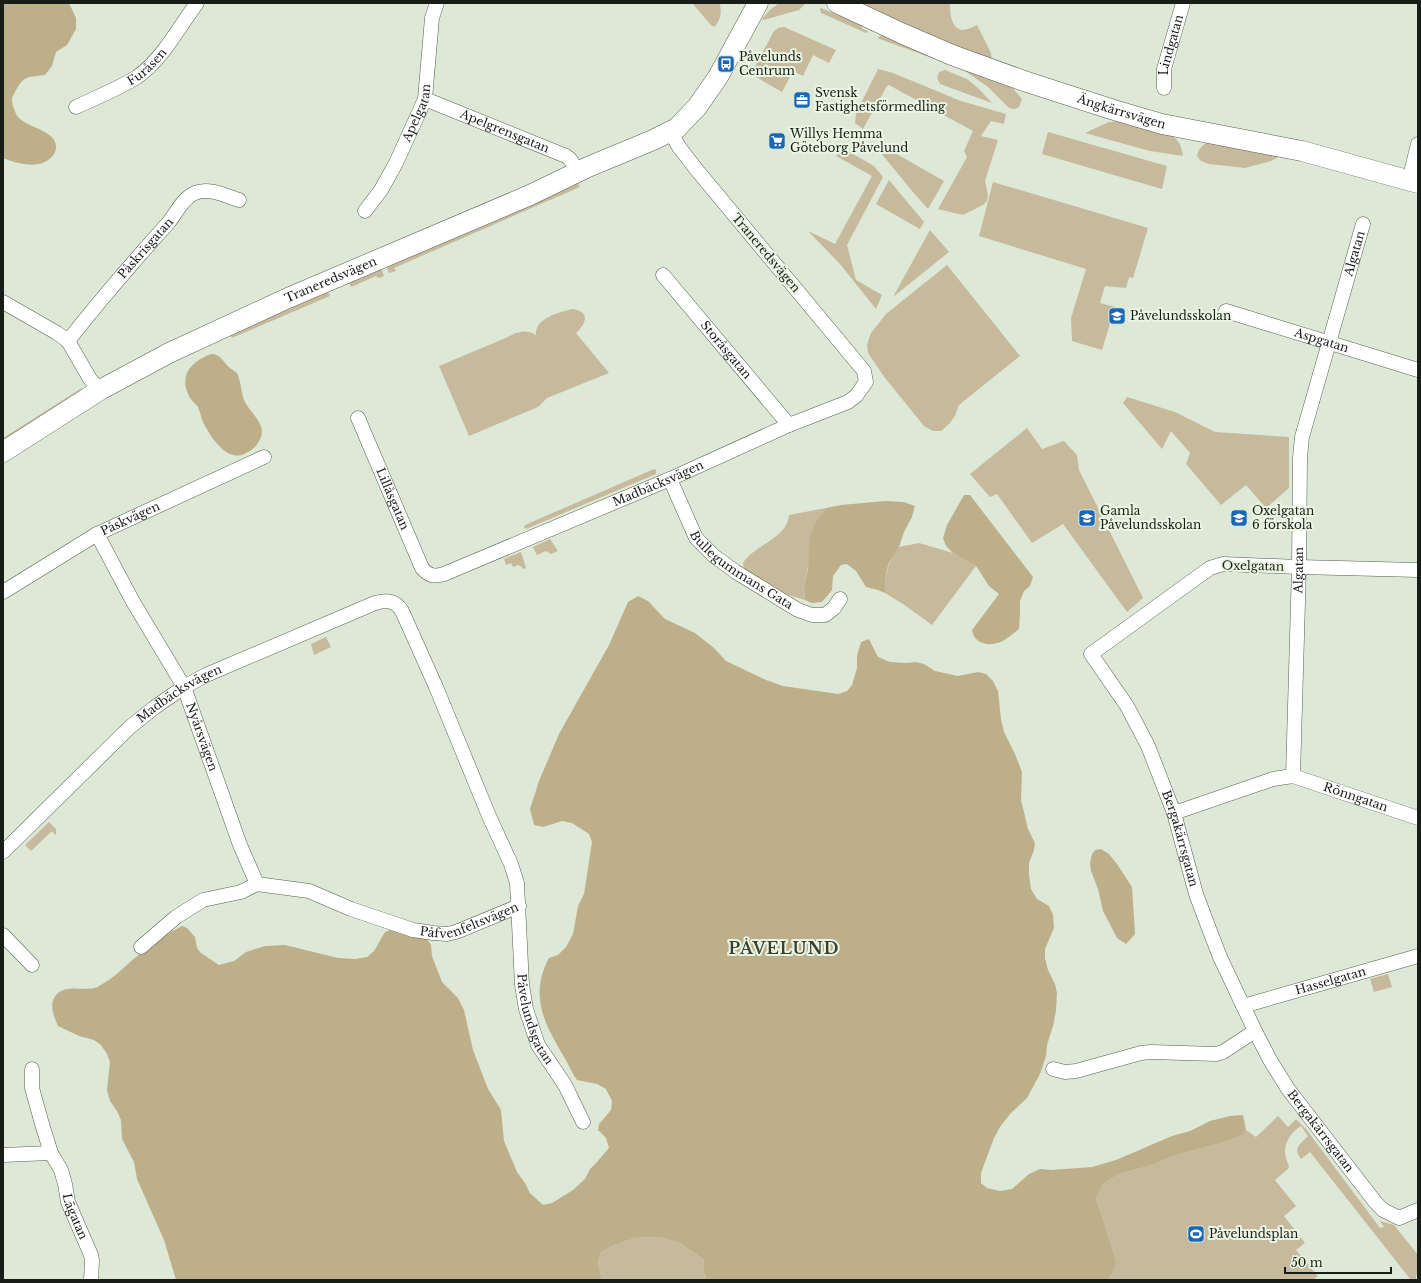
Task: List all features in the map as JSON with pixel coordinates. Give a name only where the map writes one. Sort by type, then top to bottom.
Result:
[{"type":"street","name":"Furåsen","points":[[76,107],[137,77],[150,66],[161,54],[197,3]]},
{"type":"street","name":"Apelgatan","points":[[364,211],[381,190],[396,163],[425,99],[432,18],[437,3]]},
{"type":"street","name":"Traneredsvägen","points":[[3,452],[100,390],[170,353],[228,325],[288,298],[485,215],[670,131],[683,122],[706,95],[726,64],[758,3]]},
{"type":"street","name":"Ängkärrsvägen","points":[[837,3],[952,55],[1114,110],[1162,124],[1302,151],[1413,182]]},
{"type":"street","name":"Lindgatan","points":[[1164,88],[1164,69],[1183,3]]},
{"type":"street","name":"Apelgrensgatan","points":[[425,99],[561,153],[570,159],[578,172]]},
{"type":"street","name":"Traneredsvägen","points":[[670,131],[679,147],[696,169],[864,371]]},
{"type":"street","points":[[1413,182],[1418,144]]},
{"type":"street","name":"Påskrisgatan","points":[[68,341],[106,293],[173,217],[188,197],[201,191],[211,191],[240,200]]},
{"type":"street","name":"Algatan","points":[[1293,776],[1299,567],[1300,458],[1302,437],[1363,224]]},
{"type":"street","name":"Storåsgatan","points":[[663,275],[789,425]]},
{"type":"street","points":[[3,302],[57,333],[68,341],[90,379],[100,390]]},
{"type":"street","name":"Aspgatan","points":[[1226,312],[1418,370]]},
{"type":"street","name":"Madbäcksvägen","points":[[432,576],[444,574],[670,478],[789,425],[848,402],[856,396],[866,382],[864,371]]},
{"type":"street","name":"Lillåsgatan","points":[[358,418],[422,568],[426,573],[432,576]]},
{"type":"street","name":"Påskvägen","points":[[3,592],[97,534],[264,457]]},
{"type":"street","name":"Bullegummans Gata","points":[[670,478],[696,538],[714,556],[736,572],[798,610],[812,615],[824,615],[834,608],[840,599]]},
{"type":"street","name":"Nyårsvägen","points":[[97,534],[132,600],[184,687],[240,845],[257,884]]},
{"type":"street","name":"Oxelgatan","points":[[1091,654],[1210,568],[1217,565],[1418,570]]},
{"type":"street","name":"Madbäcksvägen","points":[[3,852],[130,727],[184,687],[206,675],[375,603],[386,600],[396,604]]},
{"type":"street","name":"Påfvenfeltsvägen","points":[[257,884],[309,891],[376,918],[413,930],[433,933],[447,934],[456,932],[519,906],[517,883],[508,855],[489,816],[402,611],[396,604]]},
{"type":"street","name":"Bergakärrsgatan","points":[[1091,654],[1127,706],[1139,727],[1158,768],[1174,813],[1196,894],[1220,957],[1270,1060],[1288,1089],[1376,1203],[1383,1210],[1400,1218],[1418,1210]]},
{"type":"street","points":[[1174,813],[1273,779],[1293,776]]},
{"type":"street","name":"Rönngatan","points":[[1293,776],[1418,818]]},
{"type":"street","points":[[141,947],[176,917],[203,900],[241,892],[257,884]]},
{"type":"street","name":"Påvelundsgatan","points":[[519,906],[522,985],[526,1009],[538,1045],[565,1085],[583,1122]]},
{"type":"street","points":[[3,934],[32,965]]},
{"type":"street","name":"Hasselgatan","points":[[1243,1006],[1418,956]]},
{"type":"street","points":[[1053,1069],[1065,1072],[1076,1071],[1141,1053],[1151,1052],[1216,1054],[1223,1052],[1255,1031]]},
{"type":"street","name":"Lägatan","points":[[32,1069],[32,1088],[51,1153],[61,1170],[68,1202],[91,1255],[91,1280]]},
{"type":"street","points":[[3,1155],[51,1153]]},
{"type":"shaded area","points":[[3,3],[69,3],[76,18],[76,29],[67,45],[56,52],[52,66],[45,75],[23,80],[12,97],[13,105],[18,117],[49,134],[56,144],[54,154],[44,163],[30,165],[3,158]]},
{"type":"shaded area","points":[[692,3],[719,3],[721,9],[720,16],[714,27],[711,25]]},
{"type":"shaded area","points":[[779,3],[806,3],[799,10],[764,20],[762,19]]},
{"type":"shaded area","points":[[859,3],[947,3],[950,5],[953,23],[958,29],[966,30],[977,25],[991,53],[992,62],[890,18]]},
{"type":"shaded area","points":[[821,8],[860,24],[863,29],[868,31],[866,33],[821,13]]},
{"type":"shaded area","points":[[784,27],[836,50],[829,63],[813,55],[803,76],[793,71],[782,92],[751,74],[774,31],[778,28]]},
{"type":"shaded area","points":[[882,35],[1012,87],[1022,99],[1019,107],[1015,109],[1009,108],[988,87],[962,69],[877,38]]},
{"type":"shaded area","points":[[878,69],[893,73],[961,101],[1006,114],[1004,124],[991,121],[981,136],[998,140],[985,181],[988,195],[987,201],[983,205],[963,215],[938,209],[967,157],[964,151],[973,131],[889,85],[887,86],[863,129],[855,123],[856,113]]},
{"type":"shaded area","points":[[945,70],[967,79],[992,103],[940,84],[937,78],[939,72]]},
{"type":"shaded area","points":[[1119,121],[1171,135],[1180,144],[1183,156],[1150,151],[1085,133],[1109,122]]},
{"type":"shaded area","points":[[1048,132],[1167,166],[1162,189],[1042,154]]},
{"type":"shaded area","points":[[1209,142],[1284,154],[1271,161],[1245,168],[1209,164],[1201,161],[1197,156],[1201,147]]},
{"type":"shaded area","points":[[879,144],[944,181],[928,209],[877,148]]},
{"type":"shaded area","points":[[844,149],[874,166],[883,177],[847,245],[856,280],[882,295],[876,309],[840,264],[808,231],[835,244],[872,176],[836,156]]},
{"type":"shaded area","points":[[889,180],[924,222],[920,229],[876,204]]},
{"type":"shaded area","points":[[576,181],[580,187],[394,268],[396,271],[389,273],[386,266]]},
{"type":"shaded area","points":[[993,182],[1148,228],[1133,278],[1129,277],[1126,288],[1105,286],[1100,303],[1115,307],[1102,350],[1072,341],[1071,318],[1086,269],[979,236]]},
{"type":"shaded area","points":[[930,230],[949,252],[893,297]]},
{"type":"shaded area","points":[[947,265],[1020,356],[959,405],[955,416],[941,431],[933,431],[924,426],[885,378],[868,353],[867,345],[871,333],[886,314]]},
{"type":"shaded area","points":[[381,268],[384,276],[379,278],[376,276],[351,287],[349,282]]},
{"type":"shaded area","points":[[328,292],[330,296],[232,338],[230,335]]},
{"type":"shaded area","points":[[572,309],[582,312],[585,318],[583,325],[576,333],[609,373],[547,398],[538,407],[469,436],[439,366],[518,332],[526,331],[536,335],[539,324],[543,320]]},
{"type":"shaded area","points":[[211,354],[220,357],[237,373],[244,400],[261,427],[262,432],[258,443],[247,453],[237,455],[231,454],[219,446],[206,428],[198,407],[190,398],[187,390],[185,383],[188,371],[197,361]]},
{"type":"shaded area","points":[[82,388],[83,390],[3,443],[3,438]]},
{"type":"shaded area","points":[[1127,397],[1175,412],[1215,432],[1289,437],[1289,488],[1266,508],[1246,485],[1221,505],[1186,464],[1190,453],[1171,431],[1162,449],[1123,403]]},
{"type":"shaded area","points":[[1027,428],[1042,449],[1064,441],[1077,455],[1079,470],[1143,598],[1127,612],[1063,524],[1032,543],[997,494],[990,497],[970,474]]},
{"type":"shaded area","points":[[654,469],[656,470],[656,474],[526,529],[524,527],[525,525]]},
{"type":"shaded area","points":[[964,495],[970,495],[1033,577],[1030,586],[1024,591],[1020,601],[1019,629],[1005,640],[998,643],[988,644],[980,642],[973,635],[972,630],[999,594],[989,586],[976,566],[953,553],[946,546],[943,538],[947,525]]},
{"type":"shaded area","points":[[885,501],[904,502],[915,506],[912,517],[904,532],[899,547],[889,563],[886,572],[885,593],[866,587],[856,571],[847,564],[841,565],[833,576],[832,590],[822,602],[812,603],[805,600],[804,587],[808,569],[810,536],[817,520],[826,508],[841,505]]},
{"type":"shaded area","points":[[826,508],[817,520],[804,587],[805,600],[782,593],[744,569],[743,563],[748,557],[783,530],[789,515]]},
{"type":"shaded area","points":[[550,539],[558,551],[551,554],[546,551],[537,555],[533,547]]},
{"type":"shaded area","points":[[919,543],[953,553],[976,566],[932,625],[885,593],[886,579],[891,559],[899,547]]},
{"type":"shaded area","points":[[521,552],[526,568],[523,569],[518,565],[513,567],[511,563],[506,565],[504,559]]},
{"type":"shaded area","points":[[638,596],[648,601],[665,619],[695,633],[714,648],[726,661],[766,680],[783,686],[838,694],[847,691],[852,685],[857,668],[857,656],[861,642],[869,639],[878,657],[890,662],[916,662],[924,664],[935,671],[958,676],[978,672],[986,674],[993,681],[998,691],[1004,732],[1022,772],[1021,800],[1028,829],[1035,843],[1029,863],[1031,889],[1037,899],[1049,906],[1053,915],[1054,928],[1045,949],[1045,958],[1057,993],[1053,1026],[1040,1074],[1027,1098],[1010,1114],[994,1138],[981,1173],[981,1183],[987,1188],[1000,1191],[1012,1189],[1029,1174],[1040,1169],[1051,1170],[1092,1167],[1116,1160],[1172,1136],[1190,1131],[1210,1121],[1230,1116],[1243,1115],[1246,1130],[1242,1135],[1224,1142],[1177,1155],[1149,1166],[1119,1174],[1103,1184],[1096,1199],[1116,1261],[1114,1270],[1108,1279],[707,1280],[703,1270],[704,1260],[680,1243],[658,1237],[635,1238],[601,1252],[598,1262],[602,1280],[176,1280],[164,1240],[137,1179],[134,1162],[122,1139],[121,1120],[110,1101],[107,1090],[110,1062],[107,1054],[101,1045],[94,1040],[79,1036],[58,1026],[53,1013],[52,1004],[55,997],[62,990],[72,988],[88,989],[102,984],[113,977],[152,944],[182,926],[187,928],[195,937],[197,948],[201,953],[219,965],[234,961],[246,952],[265,946],[285,945],[338,958],[355,959],[367,957],[374,951],[385,932],[393,929],[427,939],[431,945],[432,956],[442,982],[458,998],[464,1010],[473,1050],[488,1089],[501,1110],[504,1141],[517,1172],[530,1193],[543,1205],[552,1203],[573,1190],[585,1179],[590,1169],[609,1148],[606,1138],[598,1130],[599,1124],[611,1110],[612,1101],[606,1089],[597,1084],[577,1080],[547,1026],[540,1000],[540,987],[543,973],[549,958],[558,955],[566,947],[573,934],[578,906],[584,894],[592,842],[589,834],[572,823],[562,821],[543,827],[534,825],[530,809],[539,781],[559,734],[609,645],[628,602]]},
{"type":"shaded area","points":[[326,637],[331,647],[314,655],[311,644]]},
{"type":"shaded area","points":[[49,822],[56,829],[56,834],[55,835],[52,831],[31,851],[25,845]]},
{"type":"shaded area","points":[[1101,849],[1109,854],[1132,887],[1135,934],[1126,944],[1117,938],[1103,911],[1098,889],[1091,871],[1090,863],[1092,854],[1095,850]]},
{"type":"shaded area","points":[[1388,974],[1392,987],[1374,992],[1370,979]]},
{"type":"shaded area","points":[[1278,1116],[1288,1127],[1296,1119],[1306,1129],[1380,1228],[1384,1227],[1380,1221],[1394,1225],[1418,1255],[1418,1272],[1416,1280],[1411,1280],[1310,1152],[1301,1159],[1298,1155],[1298,1146],[1308,1136],[1301,1126],[1293,1132],[1286,1144],[1285,1153],[1289,1168],[1275,1180],[1296,1206],[1284,1216],[1305,1243],[1296,1250],[1318,1276],[1313,1280],[1105,1280],[1108,1279],[1116,1261],[1096,1199],[1103,1184],[1119,1174],[1149,1166],[1177,1155],[1224,1142],[1241,1135],[1246,1130],[1256,1137]]},
{"type":"shaded area","points":[[658,1237],[680,1243],[704,1260],[703,1270],[707,1280],[602,1280],[598,1262],[601,1252],[635,1238]]},
{"type":"place","name":"Påvelunds Centrum","points":[[726,64]]},
{"type":"place","name":"Svensk Fastighetsförmedling","points":[[802,100]]},
{"type":"place","name":"Willys Hemma Göteborg Påvelund","points":[[777,141]]},
{"type":"place","name":"Påvelundsskolan","points":[[1117,316]]},
{"type":"place","name":"Gamla Påvelundsskolan","points":[[1087,518]]},
{"type":"place","name":"Oxelgatan 6 förskola","points":[[1239,518]]},
{"type":"place","name":"Påvelundsplan","points":[[1196,1234]]},
{"type":"district","name":"PÅVELUND","points":[[784,948]]}]
